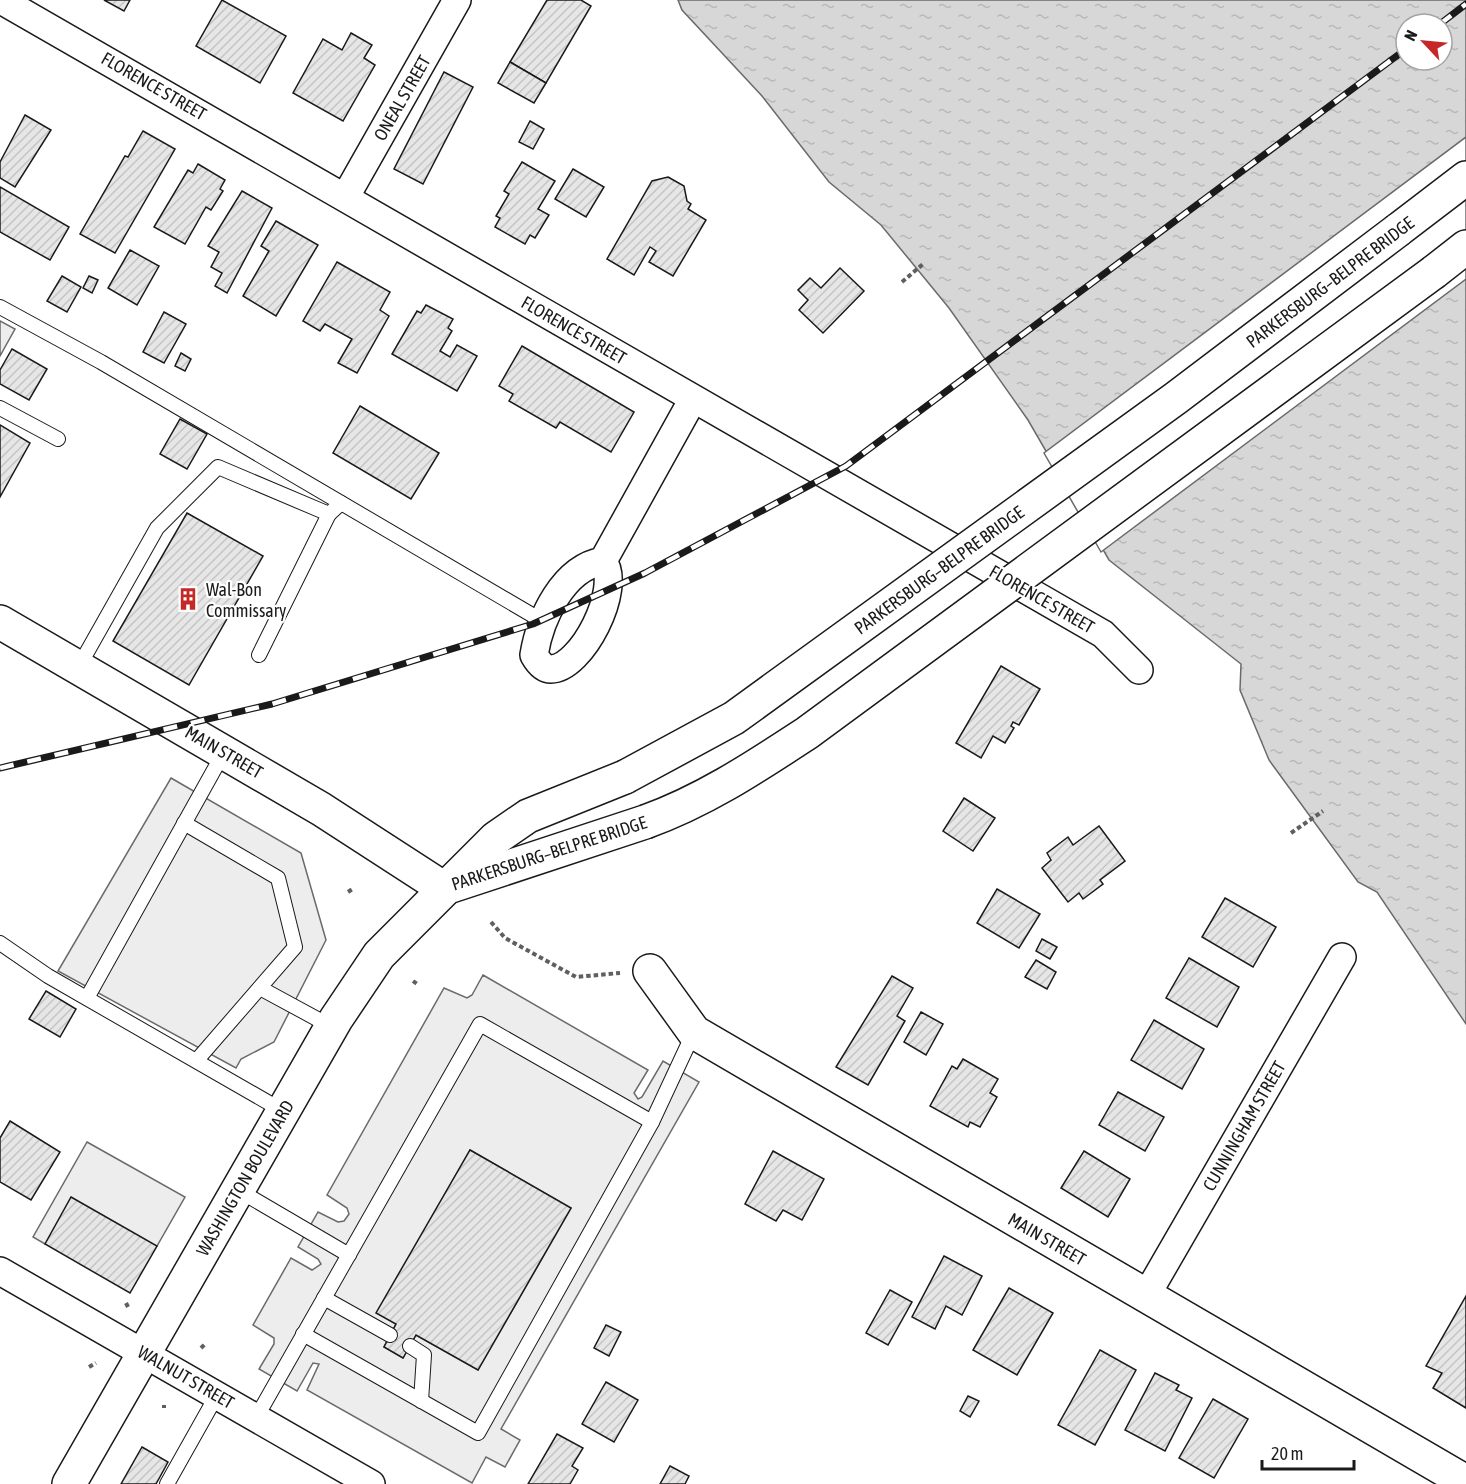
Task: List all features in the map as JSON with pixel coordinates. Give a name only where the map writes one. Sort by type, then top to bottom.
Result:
[{"type":"main road","name":"PARKERSBURG–BELPRE BRIDGE","points":[[443,888],[496,838],[528,816],[626,777],[734,718],[1156,412],[1466,178]]},
{"type":"main road","name":"PARKERSBURG–BELPRE BRIDGE","points":[[443,888],[556,854],[667,815],[728,783],[807,733],[1466,247]]},
{"type":"main road","name":"MAIN STREET","points":[[0,622],[321,809],[443,888]]},
{"type":"main road","name":"WASHINGTON BOULEVARD","points":[[69,1484],[332,1027],[379,955],[443,888]]},
{"type":"main road","name":"MAIN STREET","points":[[650,971],[694,1032],[1466,1482]]},
{"type":"street","name":"FLORENCE STREET","points":[[2,0],[346,196],[425,246],[528,301],[693,399],[1103,634],[1139,670]]},
{"type":"street","name":"ONEAL STREET","points":[[346,196],[457,0]]},
{"type":"street","points":[[603,561],[608,568],[609,579],[606,605],[586,641],[556,668],[549,669],[539,663],[534,655],[544,622],[570,577],[584,567],[603,561],[693,399]]},
{"type":"street","name":"CUNNINGHAM STREET","points":[[1146,1296],[1342,957]]},
{"type":"street","name":"WALNUT STREET","points":[[0,1271],[371,1484]]},
{"type":"lane","points":[[0,307],[101,362],[544,622]]},
{"type":"lane","points":[[0,408],[58,439]]},
{"type":"lane","points":[[78,668],[157,528],[218,467],[329,514]]},
{"type":"lane","points":[[259,655],[329,514],[341,503]]},
{"type":"lane","points":[[87,998],[224,753]]},
{"type":"lane","points":[[184,823],[278,878],[295,947],[197,1060]]},
{"type":"lane","points":[[0,943],[48,976],[283,1111]]},
{"type":"lane","points":[[260,988],[332,1027]]},
{"type":"lane","points":[[256,1418],[480,1024],[652,1122]]},
{"type":"lane","points":[[303,1334],[478,1433],[652,1122],[694,1032]]},
{"type":"lane","points":[[238,1190],[349,1255]]},
{"type":"lane","points":[[324,1298],[390,1335]]},
{"type":"lane","points":[[410,1346],[424,1355],[421,1401]]},
{"type":"lane","points":[[167,1484],[217,1395]]},
{"type":"path","points":[[902,282],[923,264]]},
{"type":"path","points":[[1291,832],[1323,811]]},
{"type":"path","points":[[348,892],[354,888]]},
{"type":"path","points":[[491,922],[505,938],[576,977],[650,971]]},
{"type":"path","points":[[88,1367],[96,1363]]},
{"type":"shaded area","points":[[0,321],[15,329],[0,356]]},
{"type":"shaded area","points":[[171,778],[301,853],[326,940],[274,1042],[241,1059],[236,1068],[58,971]]},
{"type":"shaded area","points":[[483,975],[648,1070],[634,1093],[638,1099],[642,1097],[663,1061],[699,1082],[501,1429],[520,1440],[505,1467],[486,1457],[472,1483],[307,1390],[319,1364],[313,1363],[297,1391],[259,1369],[274,1344],[274,1338],[253,1325],[291,1258],[312,1270],[321,1264],[318,1259],[298,1247],[318,1212],[338,1222],[344,1221],[349,1214],[347,1208],[327,1195],[444,988],[467,998],[472,995]],"holes":[[[470,1150],[571,1208],[478,1370],[416,1335],[403,1358],[384,1347],[396,1324],[377,1313]]]},
{"type":"shaded area","points":[[87,1142],[185,1197],[157,1246],[45,1244],[33,1237]]},
{"type":"water","points":[[678,0],[1466,0],[1466,1024],[1377,892],[1358,882],[1269,760],[1240,690],[1241,664],[1109,560],[1028,420],[949,308],[881,225],[829,182],[762,96],[682,10]]},
{"type":"pier","points":[[1466,137],[1466,279],[1101,552],[1044,453]]},
{"type":"building","points":[[104,0],[130,0],[124,11]]},
{"type":"building","points":[[222,0],[286,36],[260,83],[196,46]]},
{"type":"building","points":[[547,0],[581,0],[591,6],[546,83],[510,62]]},
{"type":"building","points":[[351,33],[372,45],[364,58],[375,65],[343,121],[293,93],[323,39],[342,50]]},
{"type":"building","points":[[510,62],[546,83],[534,103],[498,83]]},
{"type":"building","points":[[444,72],[473,87],[423,184],[394,169]]},
{"type":"building","points":[[25,115],[51,130],[15,187],[0,178],[0,162]]},
{"type":"building","points":[[530,121],[544,129],[533,149],[519,142]]},
{"type":"building","points":[[143,131],[175,149],[115,253],[80,234],[125,156],[128,157]]},
{"type":"building","points":[[522,162],[555,181],[538,209],[549,215],[535,238],[530,235],[525,244],[495,227],[500,218],[496,216],[509,194],[504,191]]},
{"type":"building","points":[[198,164],[225,180],[220,189],[223,191],[211,210],[206,207],[185,244],[154,227],[188,170],[193,173]]},
{"type":"building","points":[[573,169],[604,187],[586,217],[555,199]]},
{"type":"building","points":[[668,177],[684,186],[687,201],[691,204],[688,209],[706,220],[673,276],[649,262],[656,251],[650,247],[634,275],[607,259],[652,181]]},
{"type":"building","points":[[0,187],[69,227],[50,260],[0,232]]},
{"type":"building","points":[[242,191],[272,208],[227,293],[215,286],[222,273],[211,267],[219,252],[208,246]]},
{"type":"building","points":[[276,221],[318,245],[276,316],[243,296],[269,251],[261,246]]},
{"type":"building","points":[[130,250],[159,266],[137,305],[108,288]]},
{"type":"building","points":[[337,262],[390,292],[380,310],[389,316],[357,373],[338,363],[352,339],[325,324],[320,331],[303,321]]},
{"type":"building","points":[[840,268],[864,291],[823,333],[799,310],[808,300],[798,290],[810,278],[821,288]]},
{"type":"building","points":[[62,276],[81,287],[67,312],[47,301]]},
{"type":"building","points":[[89,276],[98,280],[92,293],[83,288]]},
{"type":"building","points":[[426,305],[453,319],[448,328],[452,331],[440,351],[450,357],[457,345],[477,356],[457,391],[392,354],[417,311],[421,313]]},
{"type":"building","points":[[164,312],[186,324],[164,363],[143,352]]},
{"type":"building","points":[[522,346],[634,412],[611,452],[560,422],[556,428],[509,401],[513,394],[499,386]]},
{"type":"building","points":[[12,349],[47,369],[29,400],[0,384],[0,370]]},
{"type":"building","points":[[181,353],[191,359],[185,371],[175,366]]},
{"type":"building","points":[[360,406],[439,453],[411,499],[333,453]]},
{"type":"building","points":[[180,419],[207,434],[187,469],[160,454]]},
{"type":"building","points":[[0,425],[30,443],[0,497]]},
{"type":"building","name":"Wal-Bon Commissary","points":[[187,513],[263,556],[189,685],[113,641]]},
{"type":"building","points":[[1001,666],[1040,689],[1019,725],[1013,722],[1011,726],[1014,728],[1005,743],[993,736],[981,758],[956,743]]},
{"type":"building","points":[[964,798],[995,818],[973,851],[943,831]]},
{"type":"building","points":[[1099,826],[1125,861],[1100,880],[1103,884],[1083,899],[1079,893],[1068,902],[1042,868],[1051,860],[1047,853],[1068,837],[1073,845]]},
{"type":"building","points":[[997,889],[1040,914],[1019,948],[977,923]]},
{"type":"building","points":[[1225,898],[1276,927],[1253,967],[1202,937]]},
{"type":"building","points":[[1042,939],[1057,947],[1050,959],[1036,951]]},
{"type":"building","points":[[1189,958],[1239,987],[1217,1027],[1166,998]]},
{"type":"building","points":[[1036,960],[1056,972],[1047,989],[1025,977]]},
{"type":"building","points":[[892,976],[913,988],[897,1016],[905,1021],[868,1085],[836,1067]]},
{"type":"building","points":[[46,991],[76,1009],[60,1037],[29,1019]]},
{"type":"building","points":[[921,1012],[943,1024],[926,1055],[904,1042]]},
{"type":"building","points":[[1154,1020],[1204,1049],[1182,1089],[1131,1060]]},
{"type":"building","points":[[963,1059],[998,1079],[990,1093],[997,1097],[980,1127],[970,1122],[968,1127],[930,1106],[952,1066],[957,1069]]},
{"type":"building","points":[[1118,1092],[1164,1117],[1145,1151],[1099,1125]]},
{"type":"building","points":[[10,1121],[60,1152],[31,1200],[0,1182],[0,1138]]},
{"type":"building","points":[[470,1150],[571,1208],[478,1370],[416,1335],[403,1358],[384,1347],[396,1324],[376,1313]]},
{"type":"building","points":[[773,1151],[824,1179],[802,1220],[783,1210],[776,1221],[745,1204]]},
{"type":"building","points":[[1084,1151],[1130,1179],[1108,1217],[1061,1188]]},
{"type":"building","points":[[71,1197],[157,1246],[130,1293],[45,1244]]},
{"type":"building","points":[[944,1256],[982,1276],[962,1315],[946,1306],[935,1329],[912,1317]]},
{"type":"building","points":[[1009,1288],[1053,1313],[1017,1375],[973,1350]]},
{"type":"building","points":[[890,1290],[912,1302],[888,1345],[866,1333]]},
{"type":"building","points":[[1466,1296],[1466,1408],[1433,1388],[1442,1373],[1426,1366]]},
{"type":"building","points":[[606,1325],[621,1332],[609,1356],[594,1348]]},
{"type":"building","points":[[1100,1350],[1136,1370],[1095,1445],[1058,1425]]},
{"type":"building","points":[[1155,1373],[1179,1385],[1176,1390],[1192,1398],[1165,1451],[1125,1430]]},
{"type":"building","points":[[606,1382],[638,1400],[614,1442],[582,1424]]},
{"type":"building","points":[[968,1396],[979,1401],[970,1417],[960,1411]]},
{"type":"building","points":[[1213,1399],[1248,1419],[1214,1478],[1179,1458]]},
{"type":"building","points":[[557,1434],[583,1448],[572,1466],[578,1470],[570,1484],[528,1484]]},
{"type":"building","points":[[142,1447],[168,1462],[156,1484],[121,1484]]},
{"type":"building","points":[[670,1466],[689,1476],[685,1484],[660,1484]]},
{"type":"railway","points":[[1454,13],[1466,4]]},
{"type":"railway","points":[[0,768],[272,704],[533,624],[645,573],[846,466],[1394,58]]},
{"type":"place","name":"Wal-Bon Commissary","points":[[188,599]]}]
